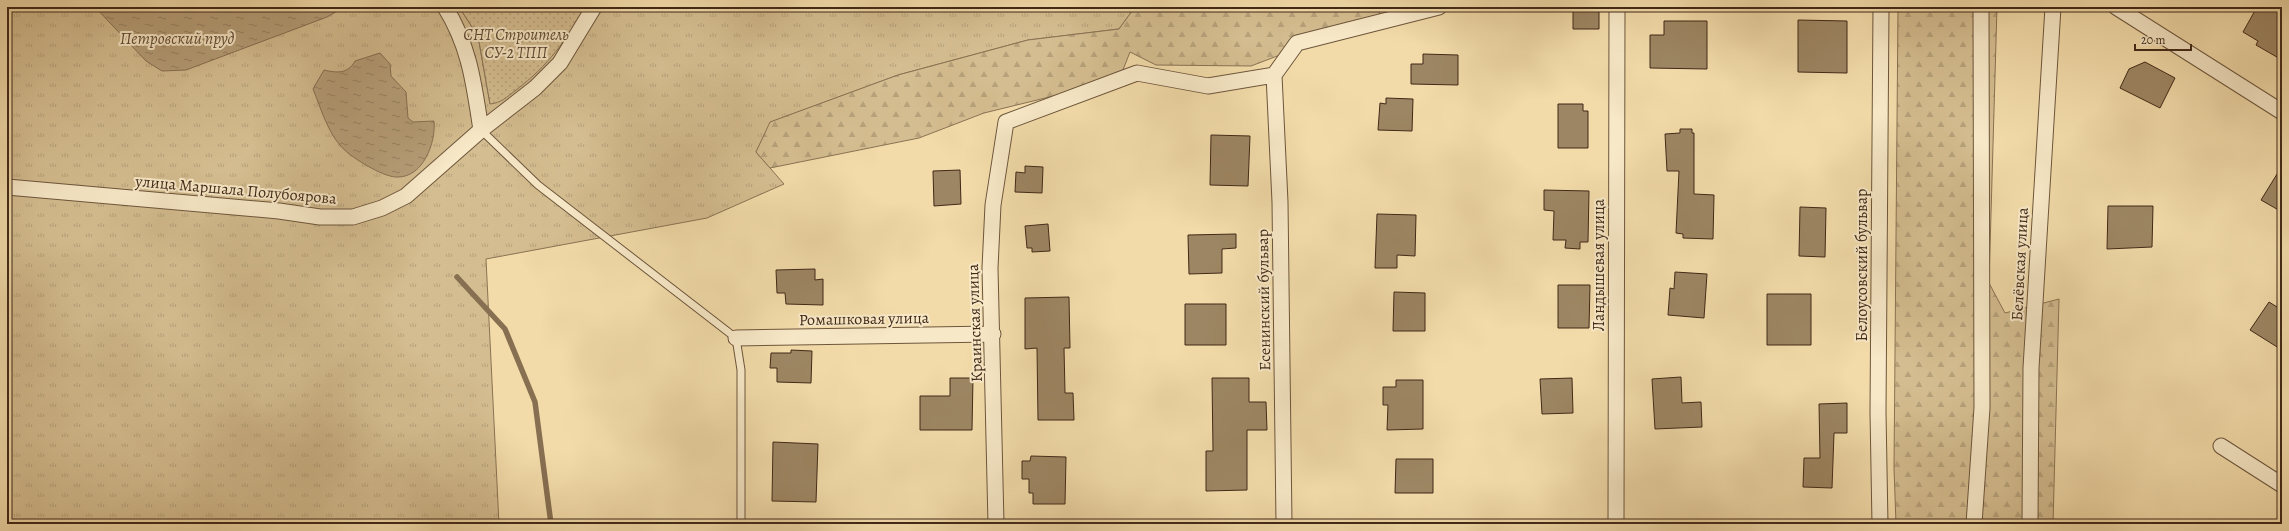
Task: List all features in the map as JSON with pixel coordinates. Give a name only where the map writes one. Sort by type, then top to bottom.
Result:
[{"type":"street","points":[[445,7],[458,28],[472,76],[481,130]]},
{"type":"street","name":"улица Маршала Полубоярова","points":[[7,186],[279,211],[320,217],[353,217],[382,208],[406,196],[481,130],[535,88],[560,63],[594,7]]},
{"type":"street","points":[[1405,7],[1434,8]]},
{"type":"street","name":"Ландышевая улица","points":[[1616,7],[1616,524]]},
{"type":"street","name":"Белоусовский бульвар","points":[[1880,524],[1878,388],[1881,7]]},
{"type":"street","points":[[1974,524],[1982,408],[1981,7]]},
{"type":"street","name":"Белёвская улица","points":[[2030,524],[2031,368],[2053,7]]},
{"type":"street","points":[[2116,7],[2282,112]]},
{"type":"street","points":[[1274,75],[1297,43],[1434,8]]},
{"type":"street","name":"Краинская улица","points":[[996,524],[993,334],[990,268],[993,205],[1006,122],[1137,73],[1208,86],[1274,75]]},
{"type":"street","name":"Есенинский бульвар","points":[[1274,75],[1280,202],[1284,524]]},
{"type":"street","name":"Ромашковая улица","points":[[736,338],[993,334]]},
{"type":"street","points":[[2221,446],[2282,484]]},
{"type":"lane","points":[[481,130],[538,185],[736,338],[741,370],[741,524]]},
{"type":"green space","points":[[7,7],[459,7],[478,36],[490,104],[586,7],[1135,7],[1119,29],[1028,40],[898,75],[771,122],[756,152],[784,184],[707,218],[486,259],[499,524],[7,524]]},
{"type":"green space","name":"СНТ Строитель СУ-2 ТПП","points":[[459,7],[586,7],[571,31],[547,62],[528,81],[507,97],[501,101],[490,104],[478,36]]},
{"type":"green space","points":[[1135,7],[1379,7],[1380,17],[1251,66],[1156,65],[1130,52],[1119,80],[984,113],[919,138],[770,168],[756,152],[770,122],[898,75],[1028,40],[1119,29]]},
{"type":"green space","points":[[1898,7],[1997,7],[1989,283],[2005,313],[2059,299],[2053,524],[1896,524],[1894,468]]},
{"type":"water","name":"Петровский пруд","points":[[95,7],[344,7],[327,17],[186,70],[162,71],[146,61]]},
{"type":"water","points":[[380,53],[390,64],[391,76],[406,92],[408,118],[413,122],[434,121],[433,139],[421,165],[407,175],[398,177],[393,177],[379,172],[341,147],[331,132],[313,89],[324,70],[342,72],[349,68],[355,61]]},
{"type":"building","points":[[1573,7],[1599,7],[1599,29],[1573,29]]},
{"type":"building","points":[[2257,7],[2282,7],[2282,60],[2256,45],[2258,41],[2243,32]]},
{"type":"building","points":[[1798,20],[1847,21],[1847,73],[1798,72]]},
{"type":"building","points":[[1664,21],[1707,21],[1707,69],[1650,68],[1650,35],[1664,35]]},
{"type":"building","points":[[1423,54],[1458,55],[1458,85],[1411,84],[1411,64],[1423,64]]},
{"type":"building","points":[[2145,62],[2175,78],[2160,108],[2120,88],[2129,69]]},
{"type":"building","points":[[1386,98],[1413,99],[1412,131],[1378,130],[1380,103],[1386,104]]},
{"type":"building","points":[[1558,104],[1583,104],[1583,111],[1588,111],[1588,148],[1558,148]]},
{"type":"building","points":[[1680,129],[1692,129],[1692,133],[1694,133],[1694,194],[1714,195],[1713,239],[1683,238],[1683,234],[1676,233],[1679,171],[1667,171],[1665,134],[1680,133]]},
{"type":"building","points":[[1211,135],[1250,136],[1248,186],[1210,185]]},
{"type":"building","points":[[1025,166],[1043,167],[1042,193],[1015,192],[1016,172],[1025,173]]},
{"type":"building","points":[[2282,166],[2282,212],[2261,200]]},
{"type":"building","points":[[960,170],[961,204],[934,206],[933,171]]},
{"type":"building","points":[[1544,190],[1589,191],[1588,242],[1580,242],[1580,249],[1565,248],[1566,240],[1553,240],[1554,211],[1544,210]]},
{"type":"building","points":[[2108,206],[2153,206],[2152,247],[2107,249]]},
{"type":"building","points":[[1800,207],[1826,208],[1825,257],[1799,256]]},
{"type":"building","points":[[1377,214],[1416,215],[1415,256],[1397,255],[1397,268],[1375,268]]},
{"type":"building","points":[[1048,224],[1050,251],[1032,252],[1032,248],[1027,248],[1025,226]]},
{"type":"building","points":[[1236,234],[1236,248],[1222,249],[1222,273],[1189,274],[1188,235]]},
{"type":"building","points":[[815,269],[815,280],[823,279],[823,305],[786,304],[785,293],[777,293],[776,270]]},
{"type":"building","points":[[1675,272],[1707,274],[1704,318],[1668,315],[1670,288],[1674,289]]},
{"type":"building","points":[[1558,285],[1590,285],[1589,328],[1558,328]]},
{"type":"building","points":[[1394,292],[1425,293],[1425,331],[1393,331]]},
{"type":"building","points":[[1767,294],[1811,294],[1811,345],[1767,345]]},
{"type":"building","points":[[1069,297],[1070,348],[1064,348],[1065,393],[1073,393],[1074,420],[1038,420],[1037,348],[1025,349],[1025,298]]},
{"type":"building","points":[[2269,302],[2282,310],[2282,350],[2250,330]]},
{"type":"building","points":[[1185,304],[1226,304],[1226,345],[1185,345]]},
{"type":"building","points":[[791,350],[812,351],[811,383],[777,382],[777,368],[770,368],[771,353],[791,353]]},
{"type":"building","points":[[1681,377],[1682,403],[1701,402],[1702,427],[1655,429],[1652,379]]},
{"type":"building","points":[[950,378],[973,378],[972,430],[920,430],[920,396],[950,396]]},
{"type":"building","points":[[1212,378],[1249,378],[1249,402],[1266,402],[1267,430],[1247,430],[1247,490],[1206,491],[1206,451],[1213,451]]},
{"type":"building","points":[[1572,378],[1573,413],[1542,414],[1540,379]]},
{"type":"building","points":[[1396,380],[1423,380],[1423,429],[1387,430],[1388,405],[1383,405],[1383,387],[1396,387]]},
{"type":"building","points":[[1847,403],[1847,433],[1834,433],[1832,488],[1803,487],[1804,458],[1820,458],[1819,404]]},
{"type":"building","points":[[773,442],[818,444],[816,502],[772,501]]},
{"type":"building","points":[[1031,456],[1066,457],[1065,504],[1033,504],[1033,493],[1029,493],[1029,479],[1022,479],[1022,461],[1030,461]]},
{"type":"building","points":[[1396,459],[1433,459],[1433,493],[1395,493]]},
{"type":"waterway","points":[[457,277],[505,329],[535,402],[551,524]]}]
